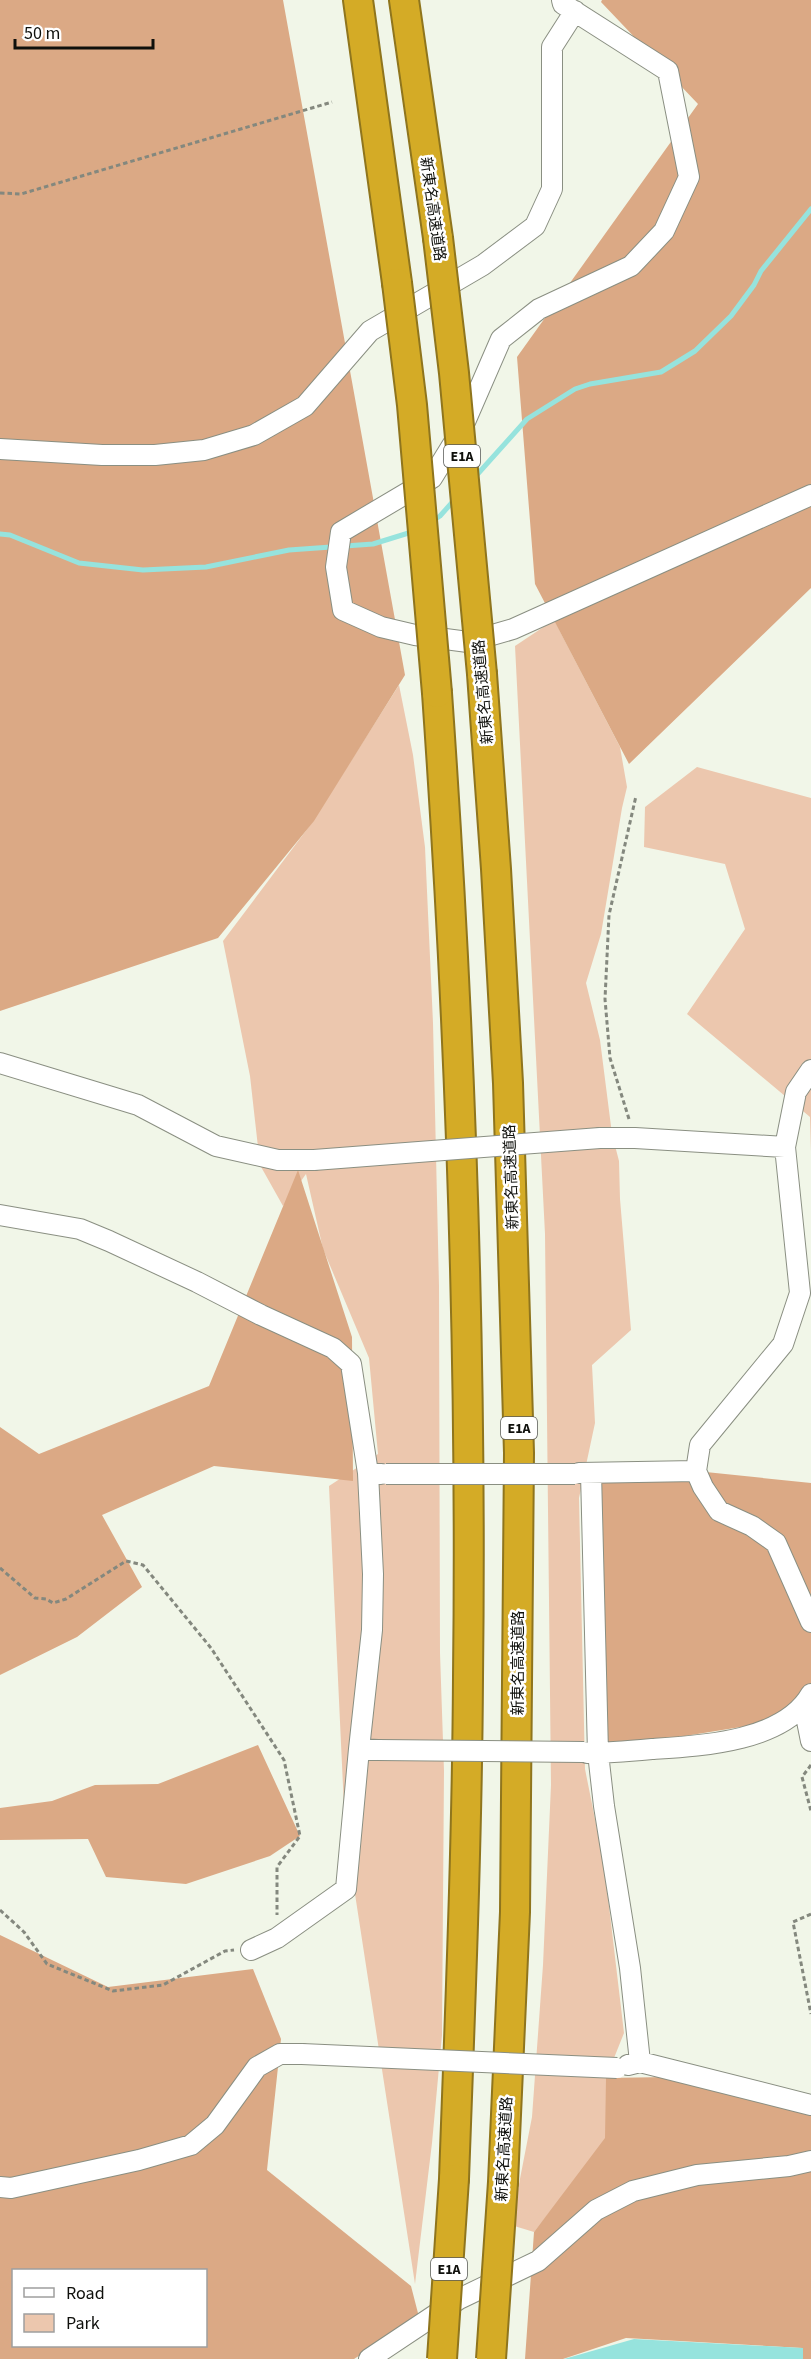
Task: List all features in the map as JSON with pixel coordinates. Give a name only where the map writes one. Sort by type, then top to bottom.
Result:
[{"type":"highway","name":"E1A","points":[[358,0],[412,405],[436,693],[452,941],[465,1284],[468,1678],[462,1966],[454,2179],[442,2359]]},
{"type":"highway","name":"新東名高速道路","points":[[404,0],[438,238],[455,385],[482,674],[508,1083],[519,1453],[515,1912],[503,2182],[490,2359]]},
{"type":"street","points":[[0,449],[102,455],[155,455],[204,450],[254,435],[305,406],[370,331],[483,265],[535,226],[552,189],[552,47],[568,5],[668,71],[689,177],[664,231],[631,267],[539,309],[501,339],[461,432],[432,478],[340,532],[336,567],[343,610],[381,627],[468,642],[513,629],[811,495]]},
{"type":"street","points":[[0,1064],[138,1105],[216,1146],[278,1160],[314,1160],[600,1138],[785,1147]]},
{"type":"street","points":[[811,1070],[796,1092],[785,1147],[800,1293],[783,1344],[700,1445],[696,1472],[719,1510],[752,1526],[776,1542],[811,1622]]},
{"type":"street","points":[[0,1215],[80,1229],[109,1240],[261,1316],[333,1348],[351,1364],[377,1474],[368,1750],[346,1889],[277,1938],[250,1950]]},
{"type":"street","points":[[377,1474],[696,1472]]},
{"type":"street","points":[[583,1473],[591,1753],[604,1806],[630,1968],[640,2062]]},
{"type":"street","points":[[368,1750],[591,1753],[711,1745],[745,1737],[786,1721],[808,1700]]},
{"type":"street","points":[[808,1700],[811,1740]]},
{"type":"street","points":[[0,2187],[10,2188],[139,2160],[191,2145],[215,2125],[257,2067],[280,2054],[616,2068],[640,2062],[811,2105]]},
{"type":"street","points":[[369,2359],[459,2299],[538,2261],[596,2210],[633,2190],[697,2175],[789,2166],[811,2160]]},
{"type":"path","points":[[0,193],[21,194],[332,102]]},
{"type":"path","points":[[635,1138],[610,1058],[605,999],[609,915],[636,796]]},
{"type":"path","points":[[0,1568],[35,1598],[46,1599],[52,1603],[66,1599],[126,1561],[143,1565],[211,1648],[284,1760],[300,1836],[277,1867],[277,1938]]},
{"type":"path","points":[[811,1765],[802,1778],[811,1811]]},
{"type":"path","points":[[0,1910],[24,1932],[47,1964],[113,1991],[164,1985],[225,1951],[250,1950]]},
{"type":"path","points":[[811,1914],[793,1922],[811,2014]]},
{"type":"green space","points":[[554,620],[620,747],[627,787],[601,934],[586,983],[600,1040],[612,1134],[619,1161],[631,1330],[592,1365],[595,1423],[579,1498],[585,1769],[604,1864],[624,2033],[606,2078],[611,2135],[534,2232],[511,2225],[532,2117],[543,1965],[551,1785],[545,1234],[515,646]]},
{"type":"green space","points":[[399,685],[413,755],[425,847],[433,1023],[439,1286],[440,1653],[444,1771],[442,2035],[415,2284],[345,1829],[329,1486],[378,1454],[369,1358],[323,1249],[306,1174],[283,1206],[260,1165],[250,1076],[223,941],[311,824]]},
{"type":"green space","points":[[697,767],[811,798],[811,1152],[810,1117],[687,1014],[745,929],[725,864],[644,847],[645,807]]},
{"type":"shaded area","points":[[0,0],[283,0],[405,675],[314,821],[218,938],[0,1011]]},
{"type":"shaded area","points":[[602,0],[811,0],[811,588],[629,764],[535,584],[517,357],[698,104],[601,2]]},
{"type":"shaded area","points":[[298,1170],[352,1337],[353,1481],[214,1466],[102,1515],[142,1587],[77,1637],[0,1675],[0,1427],[39,1454],[209,1386]]},
{"type":"shaded area","points":[[696,1471],[811,1483],[811,1706],[778,1721],[604,1749],[591,1473]]},
{"type":"shaded area","points":[[258,1745],[300,1836],[270,1856],[186,1884],[106,1877],[88,1839],[0,1840],[0,1808],[52,1801],[95,1785],[158,1784]]},
{"type":"shaded area","points":[[0,1935],[108,1987],[253,1969],[281,2039],[267,2170],[411,2286],[419,2317],[354,2359],[0,2359]]},
{"type":"shaded area","points":[[668,2077],[811,2110],[811,2359],[803,2359],[802,2348],[626,2338],[563,2359],[525,2359],[534,2232],[605,2138],[606,2078]]},
{"type":"water","points":[[634,2339],[803,2348],[803,2359],[564,2359]]},
{"type":"waterway","points":[[475,477],[527,419],[575,389],[590,384],[661,372],[695,351],[731,316],[754,285],[761,271],[811,209]]},
{"type":"waterway","points":[[431,522],[440,516],[456,498]]},
{"type":"waterway","points":[[0,534],[10,535],[79,563],[143,570],[206,567],[289,550],[373,544],[415,531]]}]
